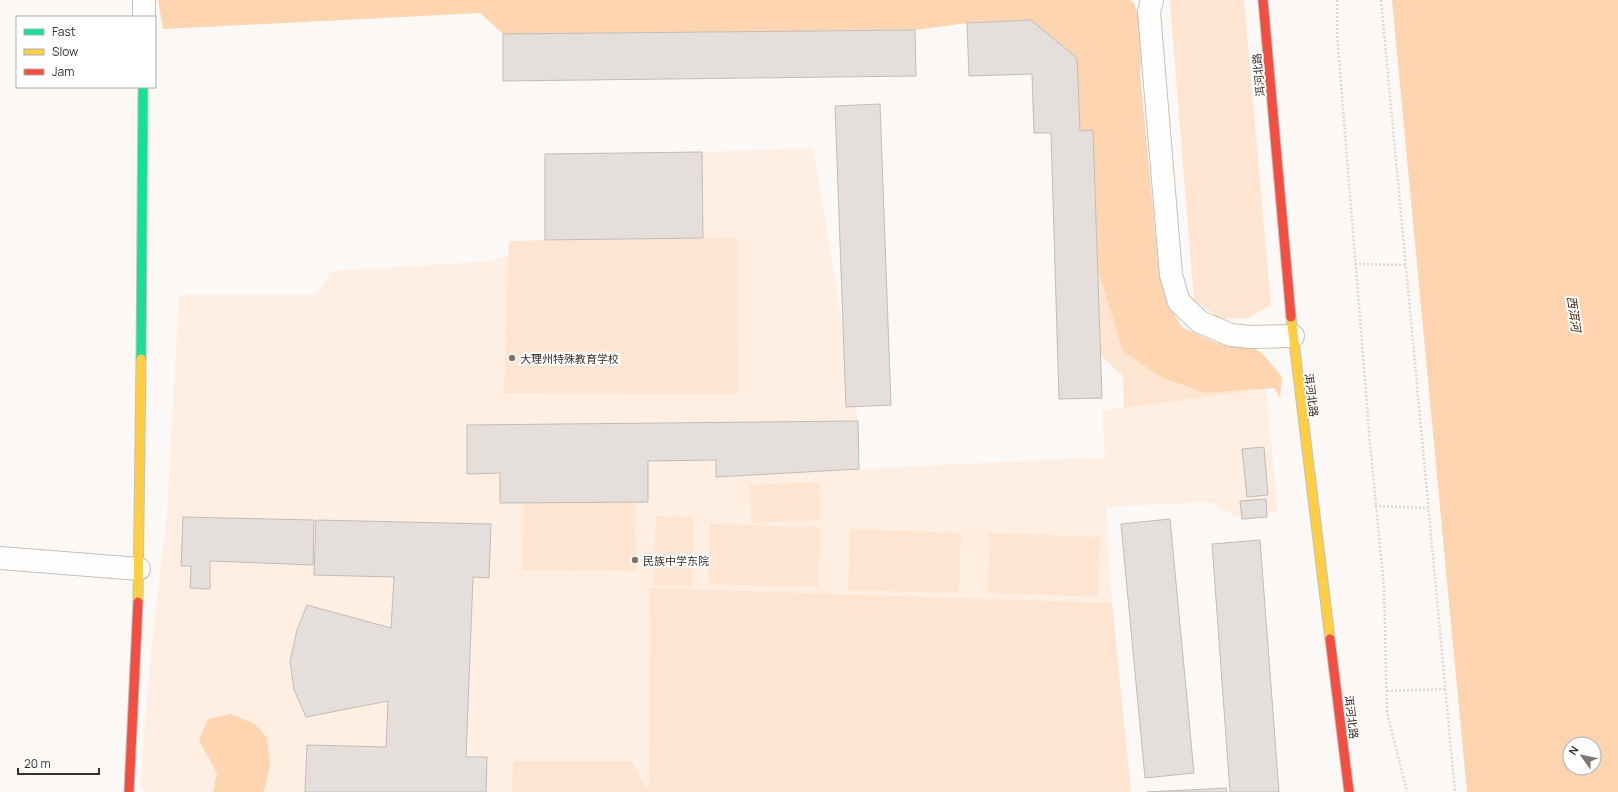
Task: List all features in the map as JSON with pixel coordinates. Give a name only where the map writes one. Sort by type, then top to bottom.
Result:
[{"type":"street","points":[[144,0],[144,16]]},
{"type":"street","name":"洱河北路","points":[[1263,0],[1293,336],[1349,792]]},
{"type":"street","points":[[1147,4],[1171,275],[1179,302],[1200,322],[1231,335],[1251,337],[1293,336]]},
{"type":"street","points":[[129,792],[139,569],[143,88]]},
{"type":"street","points":[[0,558],[139,569]]},
{"type":"path","points":[[1337,0],[1337,33],[1355,264],[1375,506],[1384,588],[1387,713],[1408,792]]},
{"type":"path","points":[[1381,0],[1455,792]]},
{"type":"path","points":[[1355,264],[1406,265]]},
{"type":"path","points":[[1375,506],[1428,508]]},
{"type":"path","points":[[1386,691],[1445,689]]},
{"type":"shaded area","points":[[158,0],[1130,0],[1134,3],[1141,24],[1142,50],[1140,73],[1159,271],[1169,307],[1183,328],[1217,343],[1254,348],[1263,354],[1282,377],[1280,398],[1274,388],[1205,393],[1160,377],[1123,351],[1098,271],[1093,131],[1080,131],[1077,58],[1031,21],[967,23],[915,30],[503,34],[480,13],[163,29]]},
{"type":"shaded area","points":[[1171,0],[1244,0],[1271,305],[1247,318],[1220,319],[1194,300],[1170,4]]},
{"type":"shaded area","name":"民族中学东院","points":[[813,148],[858,421],[859,469],[1105,457],[1102,410],[1266,389],[1278,512],[1237,517],[1208,502],[1106,507],[1112,603],[1131,792],[146,792],[140,785],[151,653],[167,512],[179,295],[317,295],[331,271],[492,261],[508,255],[509,241],[545,240],[545,154],[702,152]]},
{"type":"shaded area","points":[[737,238],[738,394],[504,393],[509,241]]},
{"type":"shaded area","points":[[1098,271],[1123,351],[1160,377],[1205,393],[1266,389],[1124,408],[1123,376],[1100,355]]},
{"type":"shaded area","points":[[819,482],[820,520],[751,523],[750,485]]},
{"type":"shaded area","points":[[635,502],[636,571],[523,570],[524,503]]},
{"type":"shaded area","points":[[656,516],[694,517],[692,586],[653,585]]},
{"type":"shaded area","points":[[710,524],[820,527],[818,587],[708,584]]},
{"type":"shaded area","points":[[850,529],[961,533],[959,593],[848,590]]},
{"type":"shaded area","points":[[989,533],[1100,537],[1098,597],[988,593]]},
{"type":"shaded area","points":[[650,588],[1112,603],[1131,792],[512,792],[513,761],[631,761],[645,786],[649,787]]},
{"type":"shaded area","points":[[231,714],[255,724],[267,738],[270,765],[264,792],[213,792],[217,773],[199,740],[208,719]]},
{"type":"water","name":"西洱河","points":[[1392,0],[1618,0],[1618,792],[1467,792]]},
{"type":"building","points":[[1031,20],[1077,58],[1080,131],[1093,130],[1102,398],[1059,399],[1051,133],[1034,133],[1032,74],[969,76],[967,23]]},
{"type":"building","points":[[915,30],[916,76],[503,81],[503,34]]},
{"type":"building","points":[[880,104],[891,405],[846,407],[835,106]]},
{"type":"building","points":[[702,152],[703,238],[545,240],[545,154]]},
{"type":"building","points":[[858,421],[859,469],[716,477],[716,460],[648,461],[648,502],[500,503],[500,473],[467,474],[467,425]]},
{"type":"building","points":[[1264,447],[1268,495],[1247,497],[1242,449]]},
{"type":"building","points":[[1266,499],[1267,517],[1242,519],[1240,501]]},
{"type":"building","points":[[183,517],[314,520],[313,565],[210,561],[210,589],[190,588],[191,566],[181,566]]},
{"type":"building","points":[[1170,519],[1194,773],[1145,778],[1121,524]]},
{"type":"building","points":[[316,520],[491,524],[489,578],[473,577],[466,757],[487,757],[486,792],[305,792],[307,745],[386,747],[388,701],[306,717],[294,690],[290,661],[297,630],[307,605],[391,628],[394,577],[314,575]]},
{"type":"building","points":[[1260,540],[1279,792],[1230,792],[1212,544]]},
{"type":"building","points":[[1226,788],[1227,792],[1147,792]]},
{"type":"traffic: fast","points":[[141,359],[143,88]]},
{"type":"traffic: slow","points":[[1291,317],[1330,639]]},
{"type":"traffic: slow","points":[[138,602],[141,359]]},
{"type":"traffic: jam","points":[[1263,0],[1291,317]]},
{"type":"traffic: jam","points":[[129,792],[138,602]]},
{"type":"traffic: jam","points":[[1330,639],[1349,792]]},
{"type":"place","name":"大理州特殊教育学校","points":[[512,358]]},
{"type":"place","name":"民族中学东院","points":[[635,560]]}]
